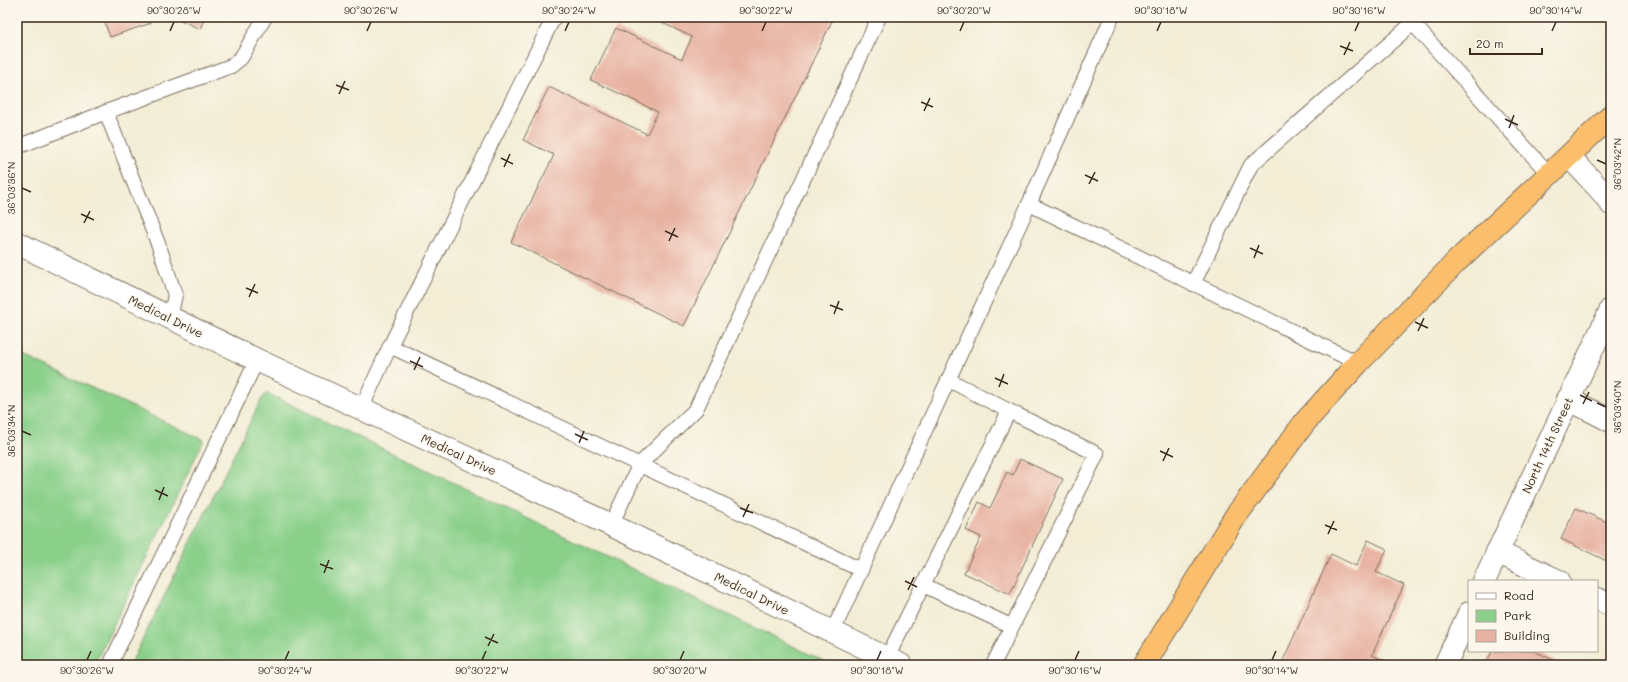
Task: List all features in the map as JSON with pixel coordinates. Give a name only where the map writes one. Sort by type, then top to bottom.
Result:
[{"type":"highway","points":[[1144,665],[1235,517],[1305,422],[1358,363],[1457,262],[1611,116]]},
{"type":"street","points":[[1570,156],[1611,204]]},
{"type":"street","name":"Medical Drive","points":[[17,243],[257,360],[611,525],[894,662]]},
{"type":"street","name":"North 14th Street","points":[[1484,580],[1611,309]]},
{"type":"street","points":[[1568,399],[1611,421]]},
{"type":"street","points":[[1497,552],[1557,580]]},
{"type":"street","points":[[1598,599],[1611,605]]},
{"type":"street","points":[[1445,665],[1468,615]]},
{"type":"lane","points":[[17,147],[106,112],[231,66],[241,58],[265,17]]},
{"type":"lane","points":[[361,409],[390,346],[554,17]]},
{"type":"lane","points":[[611,525],[640,464],[696,408],[879,17]]},
{"type":"lane","points":[[832,633],[1030,204],[1112,17]]},
{"type":"lane","points":[[1193,284],[1251,164],[1410,20],[1550,175]]},
{"type":"lane","points":[[106,112],[159,246],[175,295],[170,318]]},
{"type":"lane","points":[[1030,204],[1358,363]]},
{"type":"lane","points":[[390,346],[861,570]]},
{"type":"lane","points":[[110,665],[257,360]]},
{"type":"lane","points":[[948,380],[1096,454],[993,665]]},
{"type":"lane","points":[[894,662],[923,585],[1009,411]]},
{"type":"lane","points":[[923,585],[1012,626]]},
{"type":"green space","points":[[17,353],[204,440],[94,665],[17,665]]},
{"type":"green space","points":[[267,393],[832,665],[130,665],[261,400]]},
{"type":"building","points":[[103,17],[148,17],[151,23],[110,37]]},
{"type":"building","points":[[174,17],[205,17],[200,29]]},
{"type":"building","points":[[650,17],[834,17],[684,326],[511,242],[554,155],[523,140],[549,87],[647,134],[658,112],[591,80],[616,28],[682,59],[692,37]]},
{"type":"building","points":[[1020,459],[1063,479],[1010,594],[964,573],[981,537],[966,530],[979,502],[990,508],[1007,472],[1013,475]]},
{"type":"building","points":[[1576,508],[1611,524],[1611,563],[1561,539]]},
{"type":"building","points":[[1368,540],[1387,549],[1376,572],[1404,585],[1372,655],[1386,661],[1384,665],[1281,665],[1331,554],[1356,566]]},
{"type":"building","points":[[1492,652],[1536,652],[1564,665],[1486,665]]}]
